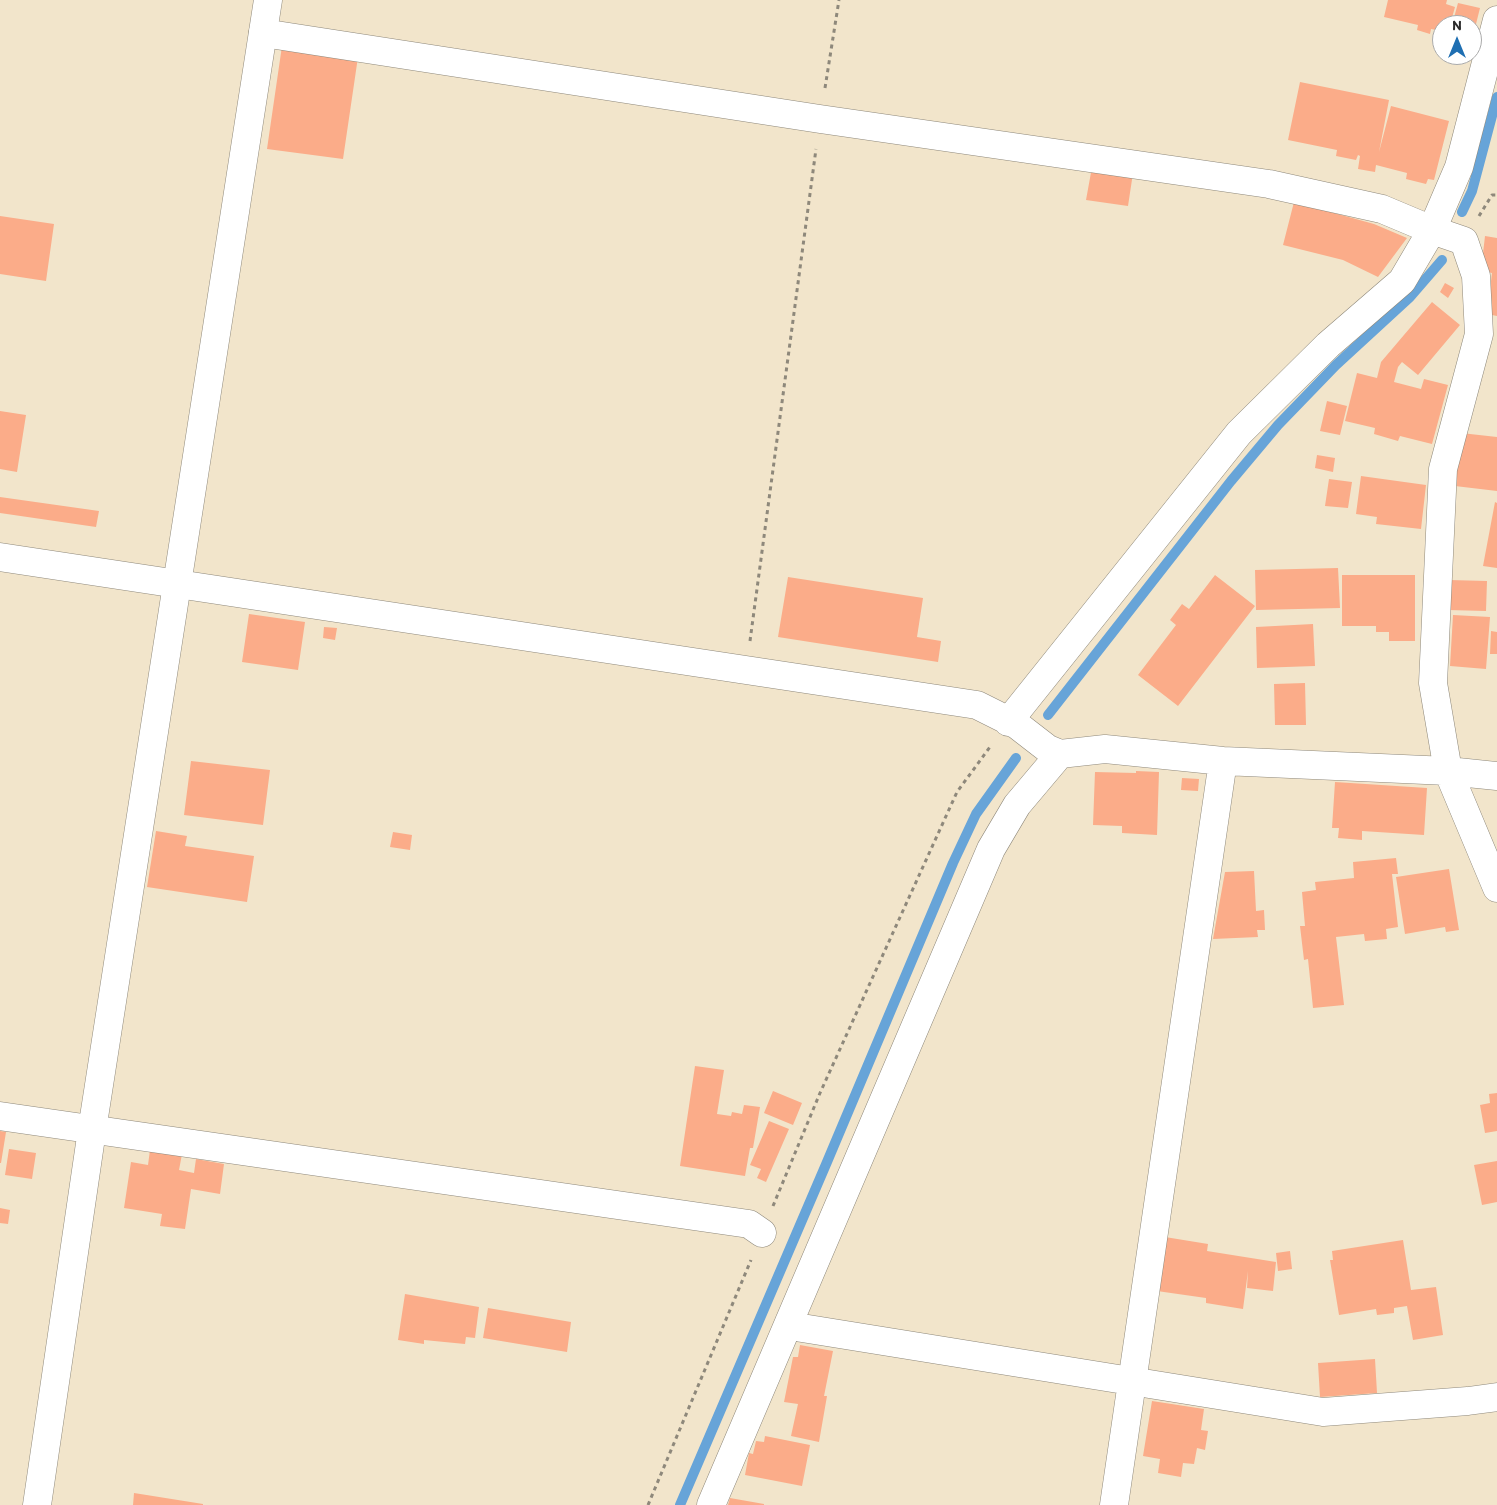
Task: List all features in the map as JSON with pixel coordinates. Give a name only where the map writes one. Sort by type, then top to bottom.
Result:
[{"type":"street","points":[[37,1505],[92,1130],[268,0]]},
{"type":"street","points":[[1008,722],[1239,433],[1328,345],[1402,281],[1432,230],[1459,167],[1497,20]]},
{"type":"street","points":[[263,33],[820,119],[1269,184],[1382,209],[1464,241],[1476,276],[1479,334],[1443,469],[1433,683],[1448,771],[1497,888]]},
{"type":"street","points":[[0,557],[976,705],[1017,725],[1048,749],[1060,754],[1105,749],[1223,761],[1448,771],[1497,776]]},
{"type":"street","points":[[711,1505],[991,849],[1017,805],[1060,754]]},
{"type":"street","points":[[1114,1505],[1223,761]]},
{"type":"street","points":[[0,1116],[748,1224],[762,1233]]},
{"type":"street","points":[[789,1322],[802,1328],[1323,1412],[1497,1397]]},
{"type":"path","points":[[746,669],[820,119],[839,0]]},
{"type":"path","points":[[648,1505],[820,1093],[957,792],[1008,722]]},
{"type":"building","points":[[1388,0],[1447,0],[1446,4],[1455,7],[1453,15],[1432,15],[1430,34],[1417,30],[1418,25],[1384,17]]},
{"type":"building","points":[[1458,3],[1480,8],[1478,15],[1455,15]]},
{"type":"building","points":[[282,46],[358,57],[343,159],[267,149]]},
{"type":"building","points":[[1300,82],[1389,100],[1379,152],[1391,106],[1449,121],[1434,180],[1428,179],[1426,184],[1406,179],[1407,173],[1376,165],[1375,172],[1358,169],[1360,156],[1358,155],[1356,160],[1336,156],[1337,150],[1288,140]]},
{"type":"building","points":[[1092,167],[1133,173],[1128,206],[1086,200]]},
{"type":"building","points":[[1294,202],[1374,224],[1407,238],[1378,277],[1343,260],[1283,245]]},
{"type":"building","points":[[0,216],[54,224],[46,281],[0,274]]},
{"type":"building","points":[[1485,236],[1497,238],[1497,316],[1487,314],[1492,273],[1481,271]]},
{"type":"building","points":[[1445,283],[1454,288],[1448,298],[1440,292]]},
{"type":"building","points":[[1432,302],[1460,325],[1418,375],[1402,362],[1398,367],[1394,382],[1421,389],[1424,379],[1448,385],[1432,444],[1400,436],[1398,441],[1374,434],[1375,428],[1345,421],[1357,373],[1377,378],[1381,362]]},
{"type":"building","points":[[1327,401],[1347,406],[1340,435],[1320,431]]},
{"type":"building","points":[[0,411],[26,415],[17,472],[0,469]]},
{"type":"building","points":[[1461,433],[1497,437],[1497,491],[1455,486]]},
{"type":"building","points":[[1317,455],[1335,458],[1333,472],[1315,468]]},
{"type":"building","points":[[1361,476],[1426,485],[1421,529],[1376,524],[1377,517],[1356,514]]},
{"type":"building","points":[[1329,479],[1352,482],[1348,508],[1325,506]]},
{"type":"building","points":[[0,497],[99,511],[96,527],[0,513]]},
{"type":"building","points":[[1495,502],[1497,503],[1497,568],[1483,566]]},
{"type":"building","points":[[1338,568],[1340,608],[1256,610],[1255,570]]},
{"type":"building","points":[[1215,575],[1255,606],[1178,706],[1138,675],[1176,625],[1170,620],[1182,604],[1189,609]]},
{"type":"building","points":[[1342,575],[1415,575],[1415,641],[1389,641],[1389,632],[1376,632],[1376,626],[1342,626]]},
{"type":"building","points":[[788,577],[923,598],[917,637],[941,641],[938,662],[778,637]]},
{"type":"building","points":[[1449,580],[1487,581],[1486,611],[1448,610]]},
{"type":"building","points":[[249,614],[305,622],[298,670],[242,662]]},
{"type":"building","points":[[1453,615],[1490,617],[1486,669],[1450,666]]},
{"type":"building","points":[[1313,624],[1315,666],[1257,668],[1256,627]]},
{"type":"building","points":[[324,627],[337,628],[335,640],[323,638]]},
{"type":"building","points":[[1491,631],[1497,632],[1497,654],[1490,654]]},
{"type":"building","points":[[1305,683],[1306,725],[1275,725],[1274,684]]},
{"type":"building","points":[[191,761],[270,770],[263,825],[184,815]]},
{"type":"building","points":[[1136,771],[1159,772],[1157,835],[1122,833],[1122,826],[1093,825],[1095,772],[1136,773]]},
{"type":"building","points":[[1182,778],[1199,779],[1198,791],[1181,790]]},
{"type":"building","points":[[1335,782],[1427,788],[1424,835],[1362,831],[1362,840],[1338,838],[1339,828],[1332,828]]},
{"type":"building","points":[[156,831],[187,836],[185,846],[254,856],[247,902],[147,887]]},
{"type":"building","points":[[393,832],[412,835],[410,850],[390,847]]},
{"type":"building","points":[[1396,858],[1398,874],[1392,874],[1398,927],[1386,929],[1387,939],[1365,941],[1364,934],[1336,937],[1344,1005],[1313,1008],[1308,959],[1304,960],[1300,926],[1305,926],[1302,892],[1316,890],[1315,882],[1354,878],[1353,862]]},
{"type":"building","points":[[1449,869],[1459,930],[1446,932],[1445,927],[1405,934],[1396,877]]},
{"type":"building","points":[[1254,871],[1256,911],[1264,910],[1265,930],[1257,930],[1258,937],[1213,939],[1225,872]]},
{"type":"building","points":[[695,1066],[724,1070],[717,1114],[731,1116],[732,1112],[742,1114],[744,1105],[760,1107],[753,1148],[750,1148],[745,1176],[680,1166]]},
{"type":"building","points":[[773,1091],[802,1103],[793,1125],[764,1113]]},
{"type":"building","points":[[1497,1093],[1497,1131],[1485,1133],[1480,1105],[1490,1103],[1489,1094]]},
{"type":"building","points":[[769,1121],[789,1129],[766,1182],[757,1178],[761,1169],[750,1165]]},
{"type":"building","points":[[0,1131],[6,1132],[1,1163],[0,1163]]},
{"type":"building","points":[[9,1149],[36,1153],[32,1179],[5,1175]]},
{"type":"building","points":[[150,1150],[182,1154],[179,1170],[194,1173],[196,1159],[224,1164],[220,1194],[191,1189],[185,1229],[160,1226],[162,1214],[124,1208],[131,1162],[148,1165]]},
{"type":"building","points":[[1497,1161],[1497,1202],[1482,1205],[1474,1165]]},
{"type":"building","points":[[0,1208],[10,1210],[8,1224],[0,1223]]},
{"type":"building","points":[[1165,1237],[1208,1244],[1207,1251],[1276,1262],[1273,1291],[1247,1288],[1248,1271],[1243,1309],[1206,1303],[1206,1298],[1157,1291]]},
{"type":"building","points":[[1403,1240],[1411,1290],[1436,1287],[1443,1335],[1413,1340],[1407,1306],[1394,1308],[1394,1313],[1377,1315],[1376,1309],[1339,1315],[1330,1260],[1333,1260],[1332,1251]]},
{"type":"building","points":[[1290,1251],[1292,1269],[1278,1271],[1276,1253]]},
{"type":"building","points":[[405,1294],[479,1307],[475,1338],[466,1337],[465,1344],[424,1340],[424,1344],[398,1340]]},
{"type":"building","points":[[488,1308],[571,1322],[567,1352],[483,1338]]},
{"type":"building","points":[[800,1345],[833,1351],[824,1396],[827,1396],[819,1442],[791,1436],[798,1404],[784,1402],[793,1357],[798,1357]]},
{"type":"building","points":[[1375,1359],[1377,1393],[1320,1397],[1318,1363]]},
{"type":"building","points":[[1152,1401],[1204,1409],[1201,1430],[1208,1431],[1205,1450],[1197,1448],[1194,1464],[1183,1463],[1181,1477],[1158,1473],[1160,1459],[1143,1456]]},
{"type":"building","points":[[765,1436],[810,1445],[802,1486],[745,1475],[749,1453],[753,1454],[756,1441],[764,1442]]},
{"type":"building","points":[[134,1493],[203,1504],[203,1505],[133,1505]]},
{"type":"building","points":[[730,1498],[764,1504],[764,1505],[728,1505]]},
{"type":"waterway","points":[[1462,212],[1472,191],[1497,97]]},
{"type":"waterway","points":[[1048,715],[1231,481],[1278,425],[1336,365],[1410,297],[1442,260]]},
{"type":"waterway","points":[[680,1505],[953,863],[976,814],[1016,758]]}]
